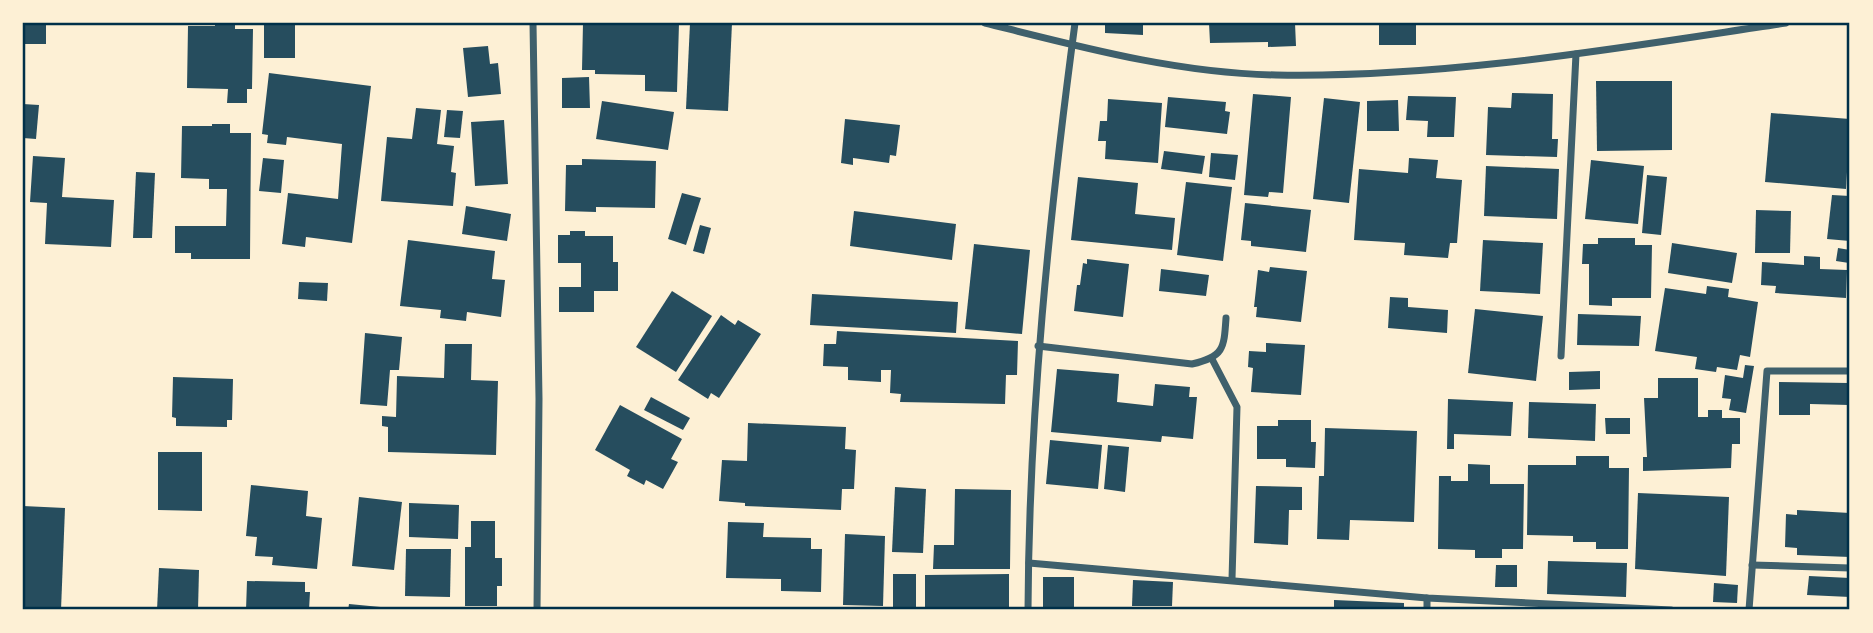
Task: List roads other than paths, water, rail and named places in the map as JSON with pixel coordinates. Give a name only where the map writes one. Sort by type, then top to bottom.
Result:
[{"type":"street","points":[[533,23],[539,399],[537,610]]},
{"type":"street","points":[[985,23],[1156,63],[1276,75],[1448,68],[1576,54],[1786,23]]},
{"type":"street","points":[[1028,610],[1038,346],[1075,23]]},
{"type":"street","points":[[1561,356],[1576,54]]},
{"type":"street","points":[[1038,346],[1192,364],[1212,359],[1224,346],[1226,318]]},
{"type":"street","points":[[1212,359],[1237,407],[1232,579]]},
{"type":"street","points":[[1749,610],[1767,371],[1850,371]]},
{"type":"street","points":[[1028,563],[1427,598],[1671,610]]},
{"type":"street","points":[[1752,565],[1850,568]]},
{"type":"street","points":[[1427,598],[1427,610]]}]
